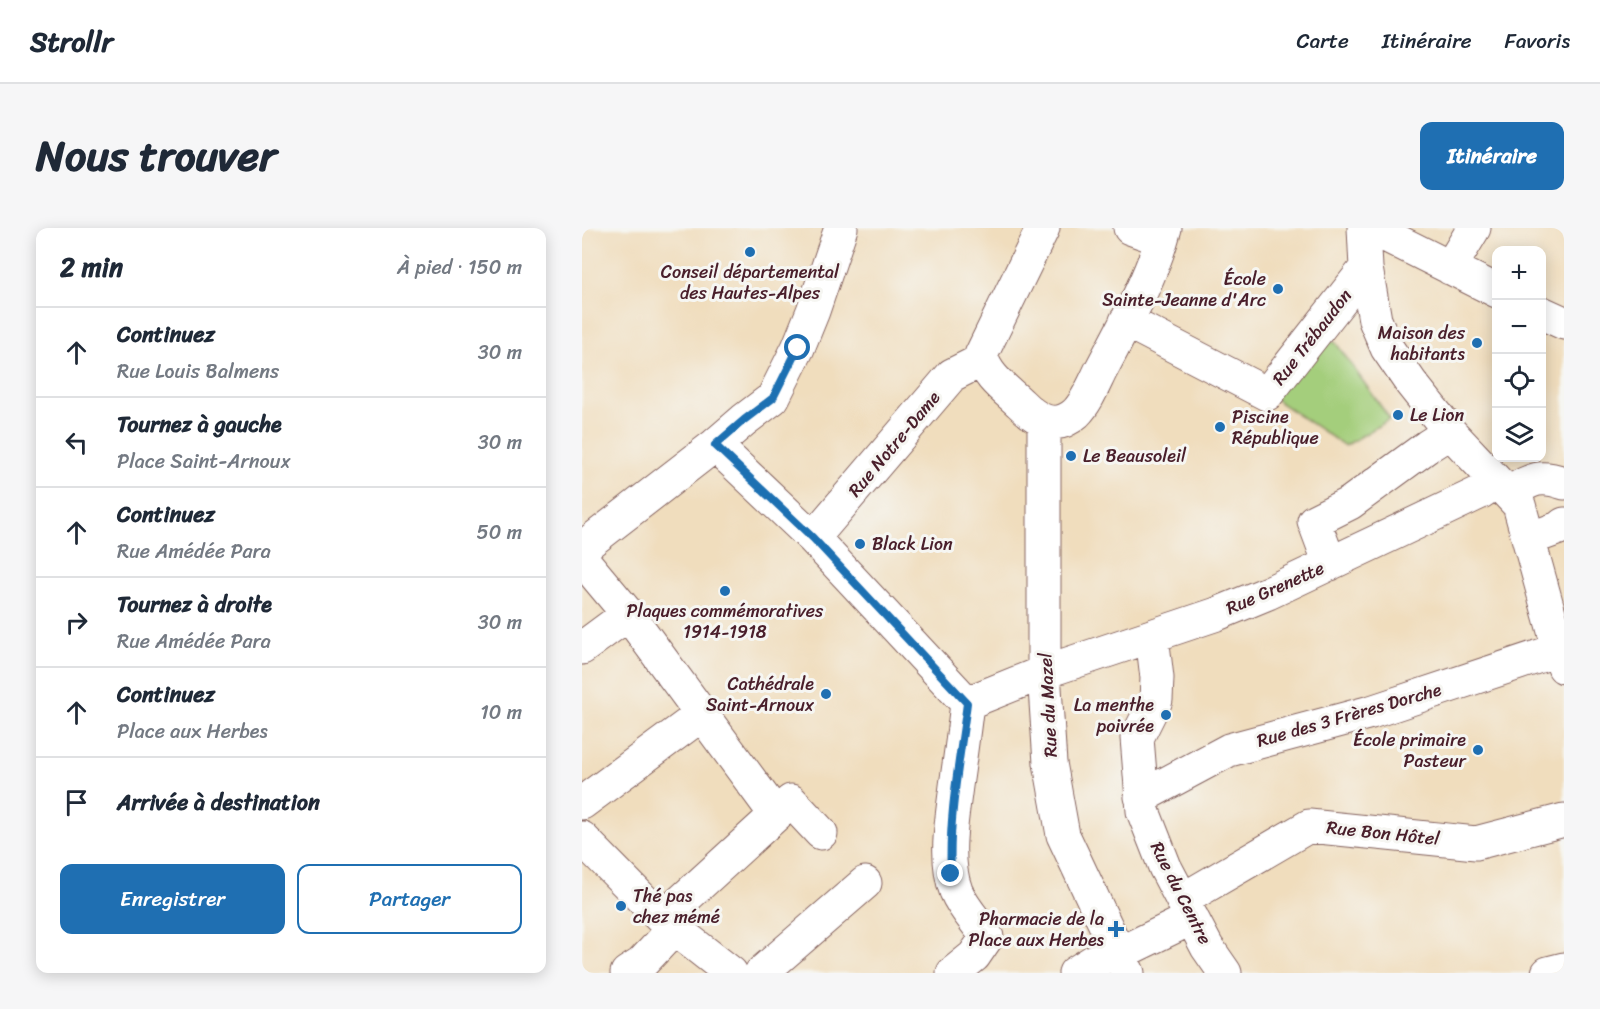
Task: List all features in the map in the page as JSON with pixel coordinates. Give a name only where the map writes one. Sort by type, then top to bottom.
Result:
[{"type":"street","points":[[582,548],[773,398],[798,348],[813,311],[841,228]]},
{"type":"street","points":[[1042,228],[981,355],[990,375],[1035,417],[1044,422],[1055,422],[1075,414],[1085,401],[1126,321],[1160,247],[1165,228]]},
{"type":"street","points":[[1130,228],[1144,232],[1160,228]]},
{"type":"street","points":[[1364,228],[1366,268],[1374,320],[1388,348],[1411,383],[1450,432],[1519,506],[1539,573],[1559,655]]},
{"type":"street","points":[[1371,228],[1416,237],[1450,268],[1492,289]]},
{"type":"street","points":[[1450,268],[1474,228]]},
{"type":"street","name":"Rue Trébaudon","points":[[1126,321],[1268,394],[1366,268]]},
{"type":"street","points":[[1546,315],[1564,323]]},
{"type":"street","name":"Rue Notre-Dame","points":[[813,538],[952,375],[982,360]]},
{"type":"street","name":"Rue du Mazel","points":[[1044,422],[1044,672],[1050,763],[1063,835],[1123,964]]},
{"type":"street","points":[[1330,564],[1314,521],[1350,503],[1450,432]]},
{"type":"street","points":[[715,445],[813,538],[967,703],[952,820],[951,864],[957,892],[966,909],[987,937],[963,964]]},
{"type":"street","name":"Rue Grenette","points":[[967,703],[1044,672],[1227,609],[1330,564],[1481,492],[1548,477],[1564,483]]},
{"type":"street","points":[[1529,539],[1564,524]]},
{"type":"street","points":[[582,559],[628,614],[776,816]]},
{"type":"street","points":[[582,648],[628,614]]},
{"type":"street","name":"Rue du Centre","points":[[1152,636],[1157,678],[1156,700],[1137,738],[1143,811],[1165,867],[1225,973]]},
{"type":"street","name":"Rue des 3 Frères Dorche","points":[[1141,797],[1229,750],[1371,712],[1559,655]]},
{"type":"street","points":[[582,803],[701,715]]},
{"type":"street","points":[[627,973],[641,964],[668,924],[791,801],[821,833]]},
{"type":"street","name":"Rue Bon Hôtel","points":[[1075,973],[1094,961],[1123,964],[1187,909],[1309,826],[1476,843],[1564,820]]},
{"type":"street","points":[[582,838],[668,924],[731,973]]},
{"type":"street","points":[[761,973],[865,883]]},
{"type":"street","points":[[1548,973],[1564,969]]},
{"type":"green space","points":[[1322,337],[1336,343],[1390,419],[1345,446],[1272,397]]},
{"type":"place","name":"Conseil départemental des Hautes-Alpes","points":[[750,252]]},
{"type":"place","name":"École Sainte-Jeanne d'Arc","points":[[1278,289]]},
{"type":"place","name":"Maison des habitants","points":[[1477,343]]},
{"type":"place","name":"Le Lion","points":[[1398,415]]},
{"type":"place","name":"Piscine République","points":[[1220,427]]},
{"type":"place","name":"Le Beausoleil","points":[[1071,456]]},
{"type":"place","name":"Black Lion","points":[[860,544]]},
{"type":"place","name":"Plaques commémoratives 1914-1918","points":[[725,591]]},
{"type":"place","name":"Cathédrale Saint-Arnoux","points":[[826,694]]},
{"type":"place","name":"La menthe poivrée","points":[[1166,715]]},
{"type":"place","name":"École primaire Pasteur","points":[[1478,750]]},
{"type":"place","name":"Thé pas chez mémé","points":[[621,906]]},
{"type":"place","name":"Pharmacie de la Place aux Herbes","points":[[1116,929]]},
{"type":"route","points":[[798,348],[773,398],[715,445],[813,538],[967,703],[952,820],[951,874]]}]
